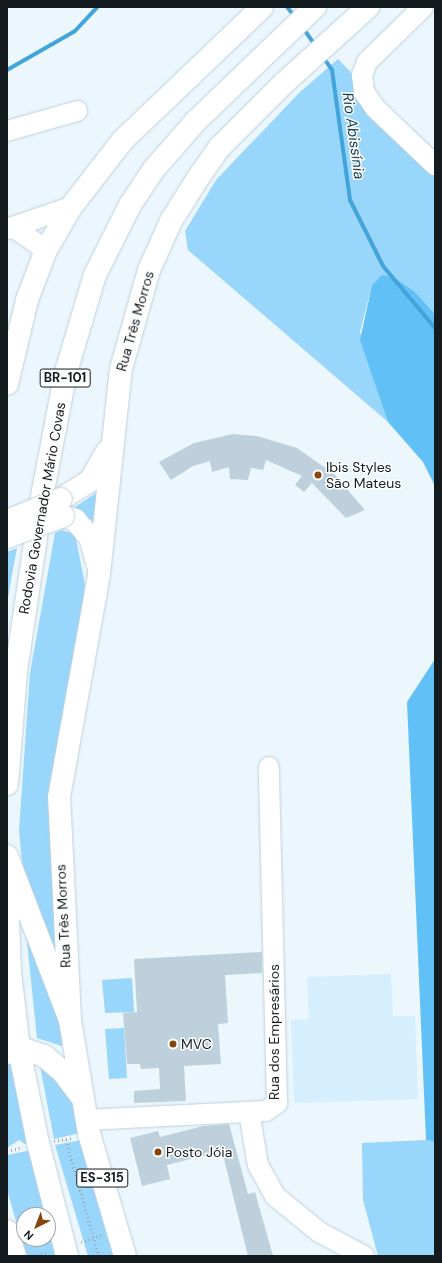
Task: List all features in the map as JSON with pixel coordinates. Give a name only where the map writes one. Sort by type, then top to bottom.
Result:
[{"type":"main road","points":[[7,384],[27,300],[46,250],[71,207],[123,140],[262,7]]},
{"type":"main road","name":"Rodovia Governador Mário Covas","points":[[7,784],[16,671],[43,491],[66,372],[95,275],[130,205],[154,169],[196,121],[316,7]]},
{"type":"main road","name":"Rua Três Morros","points":[[125,1256],[84,1110],[70,1020],[59,798],[99,574],[121,369],[136,307],[171,221],[220,147],[284,84],[368,7]]},
{"type":"main road","points":[[7,537],[62,507],[90,481],[114,435]]},
{"type":"main road","points":[[7,522],[62,507]]},
{"type":"main road","name":"Rua Três Morros","points":[[62,507],[90,536],[99,574]]},
{"type":"main road","points":[[7,856],[70,1020]]},
{"type":"main road","points":[[7,888],[11,1045],[67,1256]]},
{"type":"main road","points":[[11,1045],[34,1051],[55,1064],[84,1110]]},
{"type":"main road","points":[[7,1231],[15,1256]]},
{"type":"street","points":[[423,7],[367,62],[362,75],[364,92],[375,108],[435,165]]},
{"type":"street","points":[[7,131],[77,111]]},
{"type":"street","points":[[10,228],[71,207]]},
{"type":"street","points":[[10,228],[46,250]]},
{"type":"street","name":"Rua dos Empresários","points":[[84,1110],[249,1112],[266,1111],[277,1103],[269,766]]},
{"type":"street","points":[[249,1112],[258,1165],[275,1196],[320,1232],[364,1256]]},
{"type":"path","points":[[66,1140],[100,1256]]},
{"type":"shaded area","points":[[338,59],[435,159],[435,314],[415,292],[372,285],[360,332],[388,422],[188,250],[185,231],[216,180],[300,92]]},
{"type":"shaded area","points":[[382,275],[393,277],[415,292],[435,314],[435,486],[423,462],[388,422],[360,340],[372,285]]},
{"type":"shaded area","points":[[102,489],[96,524],[75,507]]},
{"type":"shaded area","points":[[61,530],[75,534],[85,585],[52,857],[59,981],[23,873],[19,830],[30,673],[55,533]]},
{"type":"shaded area","points":[[17,548],[12,574],[7,605],[7,552]]},
{"type":"shaded area","points":[[435,659],[435,1142],[426,1140],[407,702]]},
{"type":"shaded area","points":[[22,894],[71,1049],[37,1038]]},
{"type":"shaded area","points":[[391,974],[393,1016],[415,1016],[418,1099],[294,1103],[291,1020],[309,1019],[307,977]]},
{"type":"shaded area","points":[[132,978],[134,1012],[105,1013],[102,980]]},
{"type":"shaded area","points":[[124,1028],[127,1078],[109,1079],[105,1029]]},
{"type":"shaded area","points":[[14,1061],[32,1142],[25,1144],[19,1140],[7,1148],[7,1065]]},
{"type":"shaded area","points":[[39,1061],[46,1064],[72,1100],[80,1133],[54,1139]]},
{"type":"shaded area","points":[[82,1140],[120,1256],[88,1256],[55,1145]]},
{"type":"shaded area","points":[[426,1140],[435,1142],[435,1256],[378,1256],[363,1200],[362,1143]]},
{"type":"shaded area","points":[[32,1150],[44,1207],[16,1207],[16,1221],[7,1190],[7,1155]]},
{"type":"shaded area","points":[[23,1247],[54,1247],[56,1256],[26,1256]]},
{"type":"building","name":"Ibis Styles São Mateus","points":[[233,434],[257,436],[297,448],[334,474],[365,510],[346,518],[312,483],[304,492],[295,485],[302,476],[266,460],[263,470],[251,468],[248,480],[230,479],[229,467],[212,472],[210,461],[193,466],[171,480],[159,462],[194,443]]},
{"type":"building","name":"MVC","points":[[262,952],[262,973],[225,975],[228,1023],[218,1024],[221,1064],[184,1066],[186,1101],[134,1103],[134,1091],[160,1089],[159,1068],[141,1069],[140,1064],[127,1064],[123,1013],[137,1012],[134,959]]},
{"type":"building","points":[[229,1124],[248,1194],[255,1192],[273,1256],[248,1256],[222,1151],[167,1165],[170,1179],[142,1186],[130,1138],[158,1131],[160,1137],[203,1126]]},
{"type":"waterway","points":[[7,70],[75,31],[97,7]]},
{"type":"waterway","name":"Rio Abissínia","points":[[287,7],[295,17]]},
{"type":"waterway","name":"Rio Abissínia","points":[[303,28],[315,45]]},
{"type":"waterway","name":"Rio Abissínia","points":[[323,57],[332,70],[350,200],[383,266],[435,328]]},
{"type":"place","name":"Ibis Styles São Mateus","points":[[318,475]]},
{"type":"place","name":"MVC","points":[[173,1044]]},
{"type":"place","name":"Posto Jóia","points":[[158,1152]]}]
